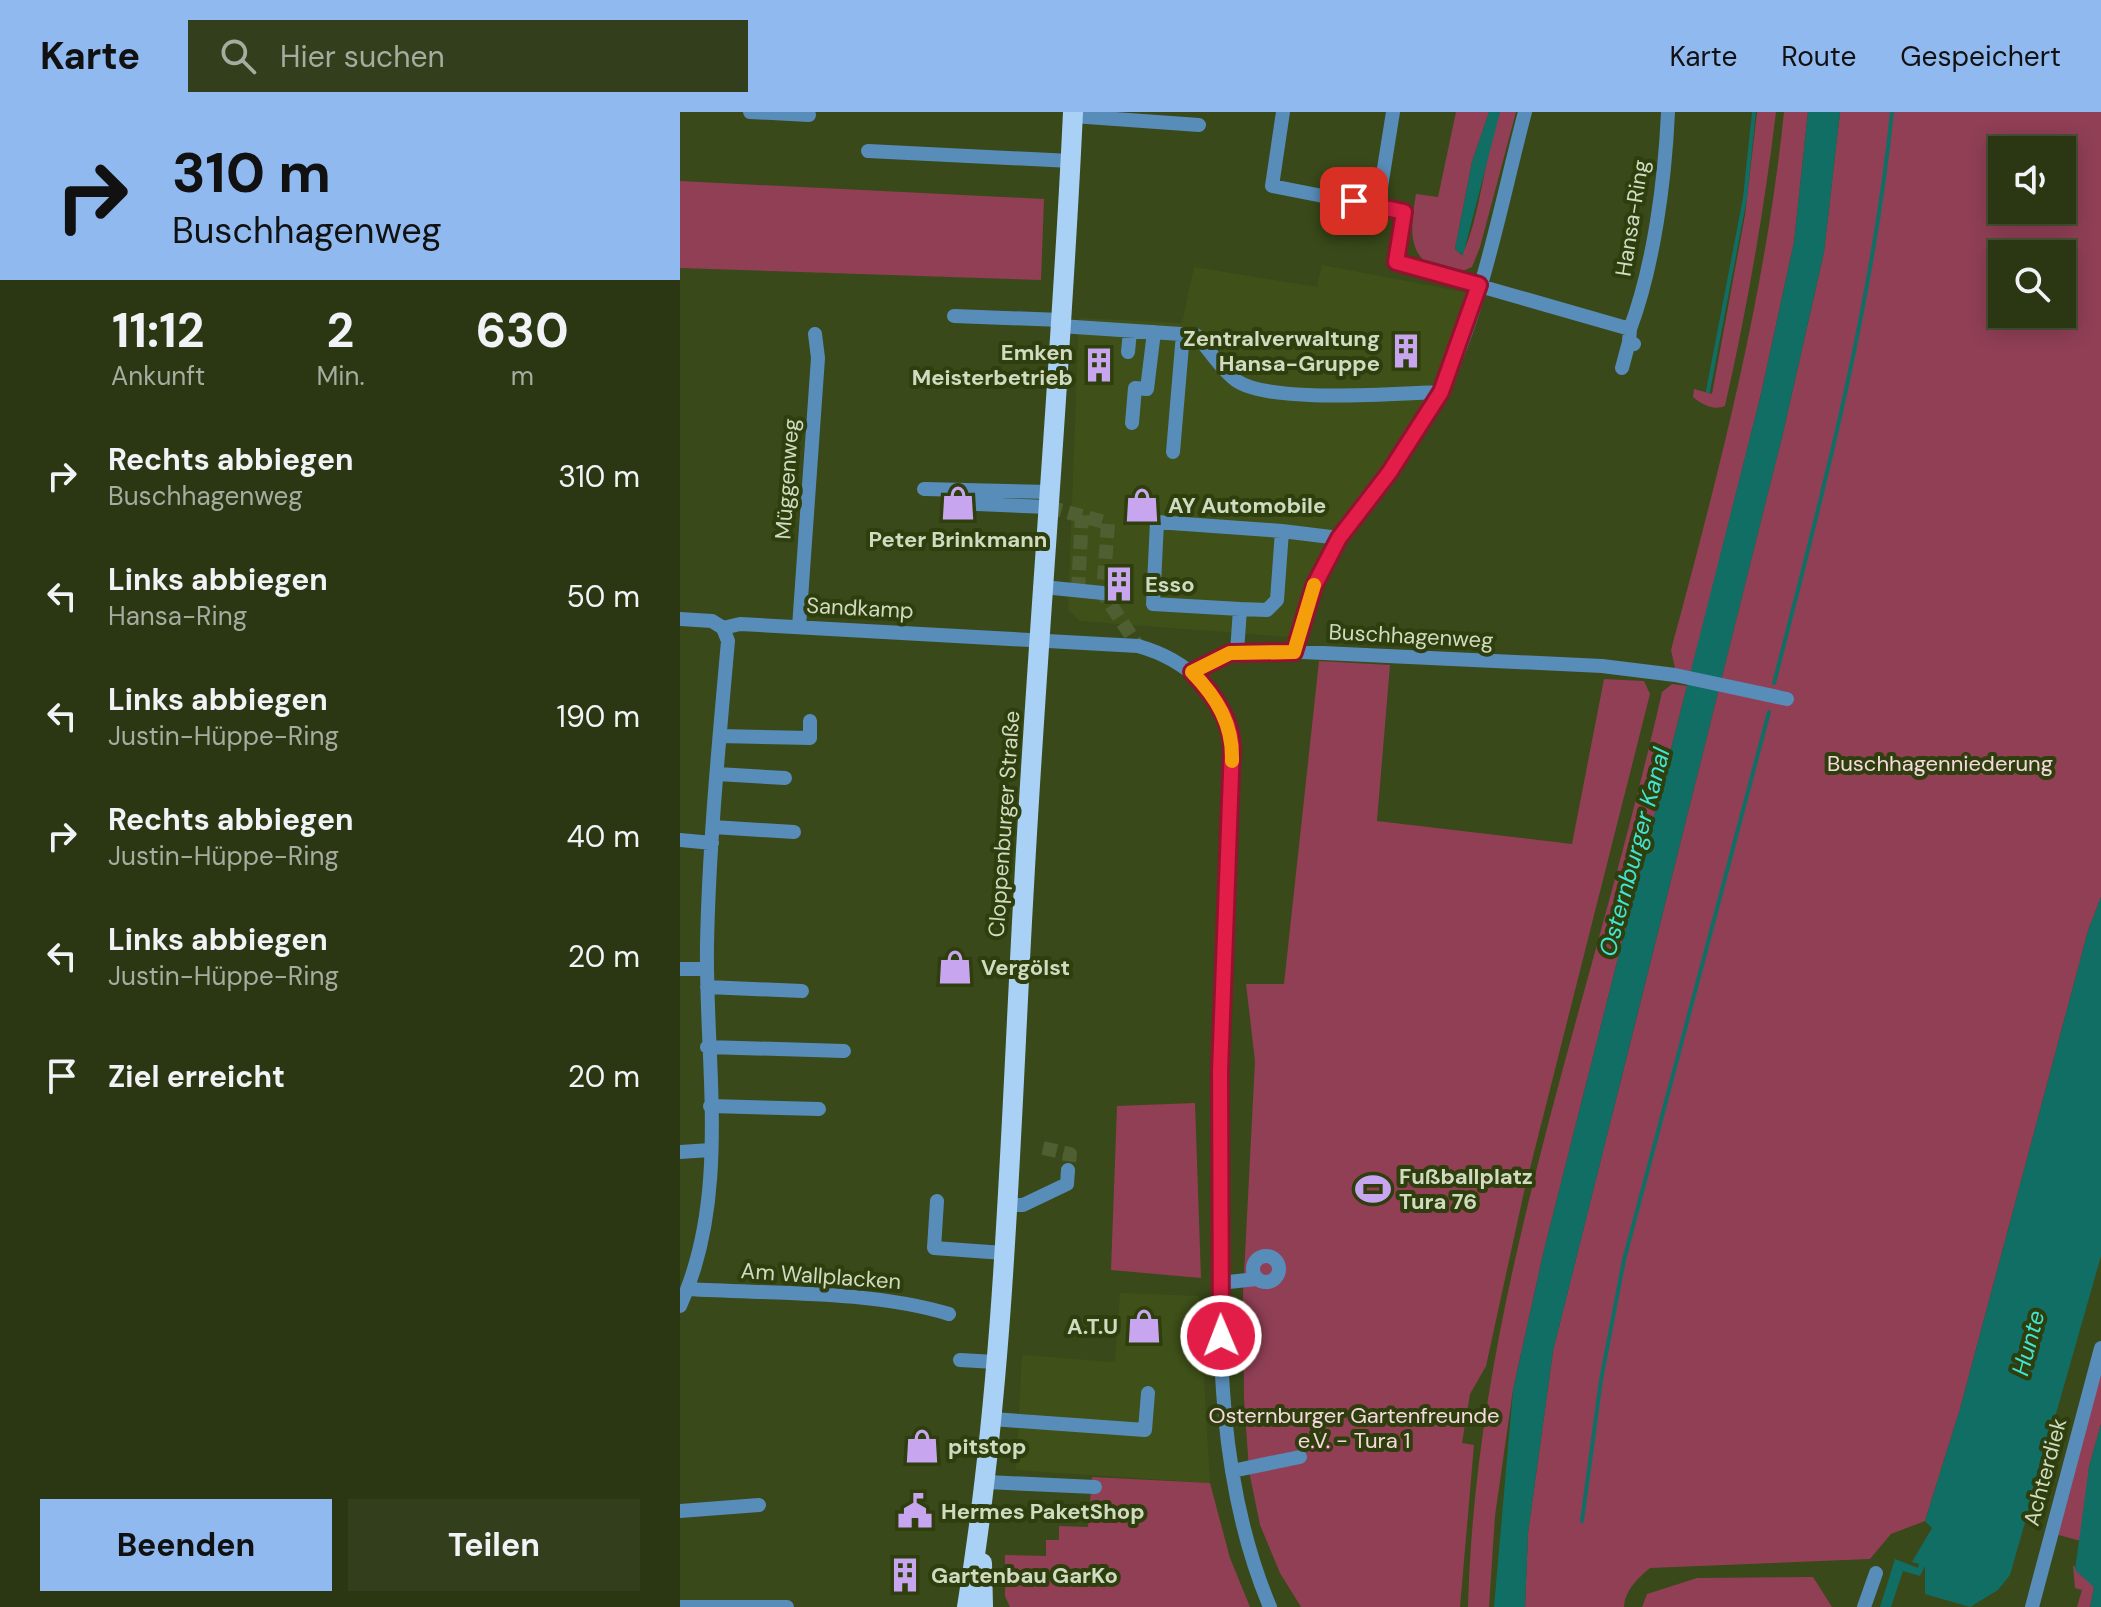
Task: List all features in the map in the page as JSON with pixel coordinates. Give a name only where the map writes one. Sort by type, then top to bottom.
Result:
[{"type":"main road","name":"Cloppenburger Straße","points":[[967,1607],[980,1539],[986,1482],[1004,1253],[1073,114]]},
{"type":"main road","name":"Cloppenburger Straße","points":[[980,1539],[983,1607]]},
{"type":"street","points":[[750,112],[809,115]]},
{"type":"street","points":[[1283,112],[1272,186],[1404,212],[1396,262],[1479,285],[1631,338]]},
{"type":"street","points":[[1378,206],[1393,112]]},
{"type":"street","points":[[1294,652],[1314,586],[1339,538],[1389,473],[1441,392],[1479,285],[1525,112]]},
{"type":"street","name":"Hansa-Ring","points":[[1622,368],[1645,274],[1663,170],[1668,112]]},
{"type":"street","points":[[1073,114],[1199,125]]},
{"type":"street","points":[[868,151],[1071,161]]},
{"type":"street","points":[[954,316],[1196,335],[1236,381],[1258,390],[1342,395],[1441,392]]},
{"type":"street","points":[[1128,352],[1130,331]]},
{"type":"street","points":[[1132,423],[1135,388],[1147,389],[1154,332]]},
{"type":"street","name":"Müggenweg","points":[[799,627],[818,358],[815,334]]},
{"type":"street","points":[[1173,452],[1183,334]]},
{"type":"street","points":[[924,489],[1049,499]]},
{"type":"street","points":[[977,504],[1049,499]]},
{"type":"street","points":[[1282,531],[1277,600],[1267,610],[1153,604],[1157,522],[1282,531],[1339,538]]},
{"type":"street","points":[[1043,587],[1103,593]]},
{"type":"street","points":[[1237,652],[1240,609]]},
{"type":"street","name":"Sandkamp","points":[[680,619],[712,621],[723,628],[740,624],[1041,639]]},
{"type":"street","points":[[680,1306],[688,1289],[707,1202],[711,1150],[707,969],[713,827],[728,641],[723,628]]},
{"type":"street","points":[[1041,639],[1138,646],[1178,662],[1192,672],[1218,705],[1231,732],[1220,1071],[1222,1389],[1237,1508],[1250,1558],[1270,1607]]},
{"type":"street","name":"Buschhagenweg","points":[[1192,672],[1237,652],[1294,652],[1489,663],[1547,661],[1670,674],[1787,699]]},
{"type":"street","points":[[720,736],[810,738],[810,721]]},
{"type":"street","points":[[717,774],[785,778]]},
{"type":"street","points":[[713,827],[794,832]]},
{"type":"street","points":[[680,840],[712,843]]},
{"type":"street","points":[[680,969],[707,969]]},
{"type":"street","points":[[707,987],[802,991]]},
{"type":"street","points":[[707,1047],[844,1051]]},
{"type":"street","points":[[710,1106],[819,1109]]},
{"type":"street","points":[[680,1152],[711,1150]]},
{"type":"street","points":[[1007,1205],[1023,1205],[1067,1184],[1068,1170]]},
{"type":"street","points":[[937,1201],[934,1248],[1004,1253]]},
{"type":"street","points":[[1220,1283],[1256,1279]]},
{"type":"street","name":"Am Wallplacken","points":[[688,1289],[862,1300],[923,1306],[949,1314]]},
{"type":"street","name":"Achterdiek","points":[[2032,1607],[2101,1348]]},
{"type":"street","points":[[960,1360],[995,1362]]},
{"type":"street","points":[[992,1419],[1145,1430],[1148,1393]]},
{"type":"street","points":[[1232,1471],[1300,1457]]},
{"type":"street","points":[[986,1482],[1095,1487]]},
{"type":"street","points":[[680,1511],[759,1505]]},
{"type":"street","points":[[1864,1607],[1876,1573]]},
{"type":"street","points":[[680,1607],[787,1607]]},
{"type":"shaded area","points":[[1322,265],[1469,293],[1442,369],[1411,429],[1340,523],[1308,586],[1289,637],[1080,621],[1068,610],[1079,318],[1182,323],[1194,267],[1317,287]]},
{"type":"shaded area","points":[[1120,1293],[1199,1296],[1210,1483],[1016,1470],[1022,1355],[1115,1362]]},
{"type":"green space","points":[[1456,112],[1489,112],[1472,162],[1455,249],[1462,255],[1474,222],[1500,112],[1516,112],[1480,247],[1472,267],[1456,271],[1441,269],[1421,258],[1412,228],[1416,194],[1438,197]]},
{"type":"green space","points":[[1757,112],[1776,112],[1766,186],[1748,296],[1725,406],[1712,407],[1693,397],[1694,389],[1712,394],[1745,215]]},
{"type":"green space","points":[[1784,112],[1808,112],[1794,242],[1761,394],[1691,673],[1675,668],[1671,650],[1723,450],[1753,316],[1776,181]]},
{"type":"green space","name":"Buschhagenniederung","points":[[1840,112],[2101,112],[2101,897],[2088,931],[1960,1409],[1925,1521],[1891,1534],[1870,1559],[1650,1568],[1630,1590],[1624,1607],[1525,1607],[1528,1533],[1553,1351],[1783,433],[1824,252]]},
{"type":"green space","points":[[680,181],[1044,199],[1041,280],[680,268]]},
{"type":"green space","points":[[1319,661],[1390,665],[1377,821],[1572,844],[1604,679],[1644,681],[1650,694],[1524,1192],[1486,1366],[1470,1394],[1462,1443],[1474,1445],[1460,1607],[1301,1607],[1280,1573],[1260,1525],[1249,1471],[1244,1398],[1243,1294],[1255,1061],[1246,984],[1284,984]]},
{"type":"green space","points":[[1672,684],[1687,686],[1544,1250],[1513,1390],[1495,1516],[1489,1607],[1468,1607],[1476,1490],[1492,1375],[1515,1260],[1542,1146],[1662,692]]},
{"type":"green space","points":[[1195,1103],[1201,1278],[1111,1270],[1117,1106]]},
{"type":"green space","points":[[2101,1348],[2101,1424],[2089,1467],[2081,1541],[2051,1533]]},
{"type":"green space","name":"Osternburger Gartenfreunde e.V. - Tura 1","points":[[1092,1477],[1210,1483],[1230,1558],[1250,1607],[1010,1607],[1005,1596],[1005,1555],[1046,1556],[1046,1540],[1059,1540],[1059,1526],[1088,1527]]},
{"type":"green space","points":[[2073,1565],[2094,1587],[2090,1607],[2077,1607],[2082,1590],[2075,1588]]},
{"type":"green space","points":[[1813,1577],[1832,1607],[1642,1607],[1647,1594],[1697,1578]]},
{"type":"water","points":[[1489,112],[1500,112],[1463,255],[1455,249],[1472,162]]},
{"type":"water","points":[[1808,112],[1840,112],[1824,252],[1783,433],[1553,1351],[1528,1533],[1525,1607],[1494,1607],[1513,1390],[1544,1250],[1761,394],[1794,242]]},
{"type":"water","name":"Hunte","points":[[2101,897],[2101,1256],[2010,1575],[1998,1590],[1970,1607],[1925,1594],[1925,1566],[1920,1576],[1903,1571],[1891,1607],[1880,1607],[1895,1559],[1918,1568],[1919,1564],[1912,1562],[1932,1528],[1925,1521],[1960,1409],[2088,931]]},
{"type":"water","points":[[2101,1424],[2101,1607],[2090,1607],[2094,1587],[2075,1570],[2089,1467]]},
{"type":"waterway","points":[[1708,391],[1745,198],[1754,112]]},
{"type":"waterway","points":[[1774,683],[1828,470],[1859,328],[1892,112]]},
{"type":"waterway","points":[[1582,1521],[1601,1380],[1624,1260],[1769,712]]},
{"type":"tunnel","points":[[1048,507],[1108,523],[1103,593],[1138,646]]},
{"type":"tunnel","points":[[1078,591],[1082,515]]},
{"type":"tunnel","points":[[1043,1148],[1070,1154],[1068,1170]]},
{"type":"slow traffic","points":[[1232,761],[1231,732],[1226,719],[1210,690],[1192,672],[1230,653],[1260,650],[1294,652],[1314,585]]},
{"type":"place","name":"Zentralverwaltung Hansa-Gruppe","points":[[1406,351]]},
{"type":"place","name":"Emken Meisterbetrieb","points":[[1099,365]]},
{"type":"place","name":"Peter Brinkmann","points":[[958,503]]},
{"type":"place","name":"AY Automobile","points":[[1142,505]]},
{"type":"place","name":"Esso","points":[[1119,584]]},
{"type":"place","name":"Vergölst","points":[[955,967]]},
{"type":"place","name":"Fußballplatz Tura 76","points":[[1373,1189]]},
{"type":"place","name":"A.T.U","points":[[1144,1326]]},
{"type":"place","name":"pitstop","points":[[922,1446]]},
{"type":"place","name":"Hermes PaketShop","points":[[915,1511]]},
{"type":"place","name":"Gartenbau GarKo","points":[[905,1575]]},
{"type":"route","points":[[1221,1336],[1220,1071],[1232,746],[1226,719],[1210,690],[1192,672],[1230,653],[1260,650],[1294,652],[1314,586],[1339,538],[1417,433],[1441,392],[1479,285],[1396,262],[1404,212],[1354,201]]},
{"type":"water label","name":"Osternburger Kanal","points":[[1634,852]]}]
